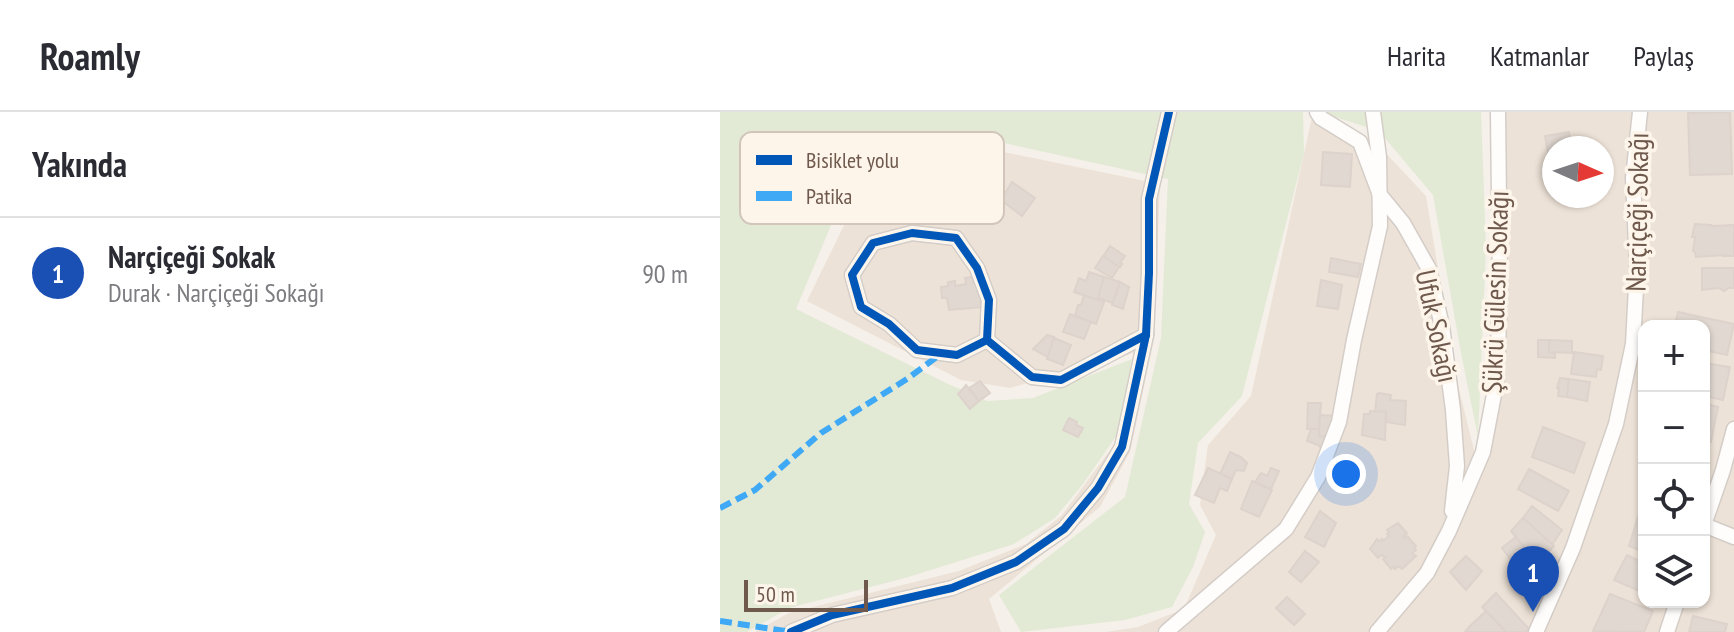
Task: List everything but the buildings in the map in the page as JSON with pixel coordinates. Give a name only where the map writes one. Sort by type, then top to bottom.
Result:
[{"type":"street","points":[[791,632],[832,615],[952,588],[1016,562],[1064,529],[1098,488],[1122,447],[1146,335],[1149,199],[1169,112]]},
{"type":"street","name":"Ufuk Sokağı","points":[[1317,112],[1321,118],[1360,142],[1380,195],[1403,223],[1429,269],[1442,326],[1453,410],[1457,466],[1449,531]]},
{"type":"street","points":[[1166,632],[1286,529],[1318,477],[1339,422],[1380,226],[1379,157],[1373,112]]},
{"type":"street","name":"Şükrü Gülesin Sokağı","points":[[1377,632],[1427,573],[1483,452],[1497,379],[1500,289],[1498,112]]},
{"type":"street","name":"Narçiçeği Sokağı","points":[[1536,632],[1573,548],[1616,424],[1633,344],[1637,268],[1633,178],[1640,112]]},
{"type":"street","points":[[912,233],[956,238],[977,268],[989,300],[987,340],[957,355],[917,350],[889,324],[861,307],[852,275],[873,243],[912,233]]},
{"type":"street","points":[[987,340],[1032,377],[1061,380],[1146,335]]},
{"type":"street","points":[[1710,508],[1734,429]]},
{"type":"street","points":[[1710,527],[1734,537]]},
{"type":"street","points":[[1667,632],[1675,608]]},
{"type":"shaded area","points":[[1490,112],[1734,112],[1734,632],[1106,632],[1138,627],[1184,609],[1216,535],[1200,505],[1208,445],[1251,396],[1312,117],[1381,148],[1426,196],[1456,377],[1476,458],[1489,385]]},
{"type":"shaded area","points":[[1004,152],[1160,184],[1154,339],[1130,452],[1100,507],[989,599],[1001,632],[755,632],[789,613],[959,571],[1026,544],[1062,515],[1122,434],[1137,352],[1010,388],[961,380],[807,301],[845,224],[1004,224]]},
{"type":"green space","points":[[720,112],[1303,112],[1304,153],[1242,396],[1198,443],[1189,504],[1205,532],[1193,567],[1172,607],[1125,620],[1021,632],[999,595],[1125,497],[1161,338],[1168,179],[1004,143],[1004,132],[740,132],[740,224],[831,224],[796,309],[987,401],[1033,398],[1132,359],[1121,429],[1055,518],[1014,544],[905,578],[789,608],[747,632],[720,632]]},
{"type":"green space","points":[[1319,112],[1481,112],[1486,248],[1478,437],[1433,195],[1379,131]]},
{"type":"marked path","points":[[720,508],[755,490],[821,433],[942,353]]},
{"type":"marked path","points":[[720,621],[792,632]]},
{"type":"cycle path","points":[[791,632],[832,615],[952,588],[1016,562],[1064,529],[1098,488],[1122,447],[1146,335],[1149,199],[1169,112]]},
{"type":"cycle path","points":[[987,340],[957,355],[917,350],[889,324],[861,307],[852,275],[873,243],[912,233],[956,238],[977,268],[989,300],[987,340],[1032,377],[1061,380],[1146,335]]},
{"type":"place","name":"Narçiçeği Sokak","points":[[1533,612]]}]
